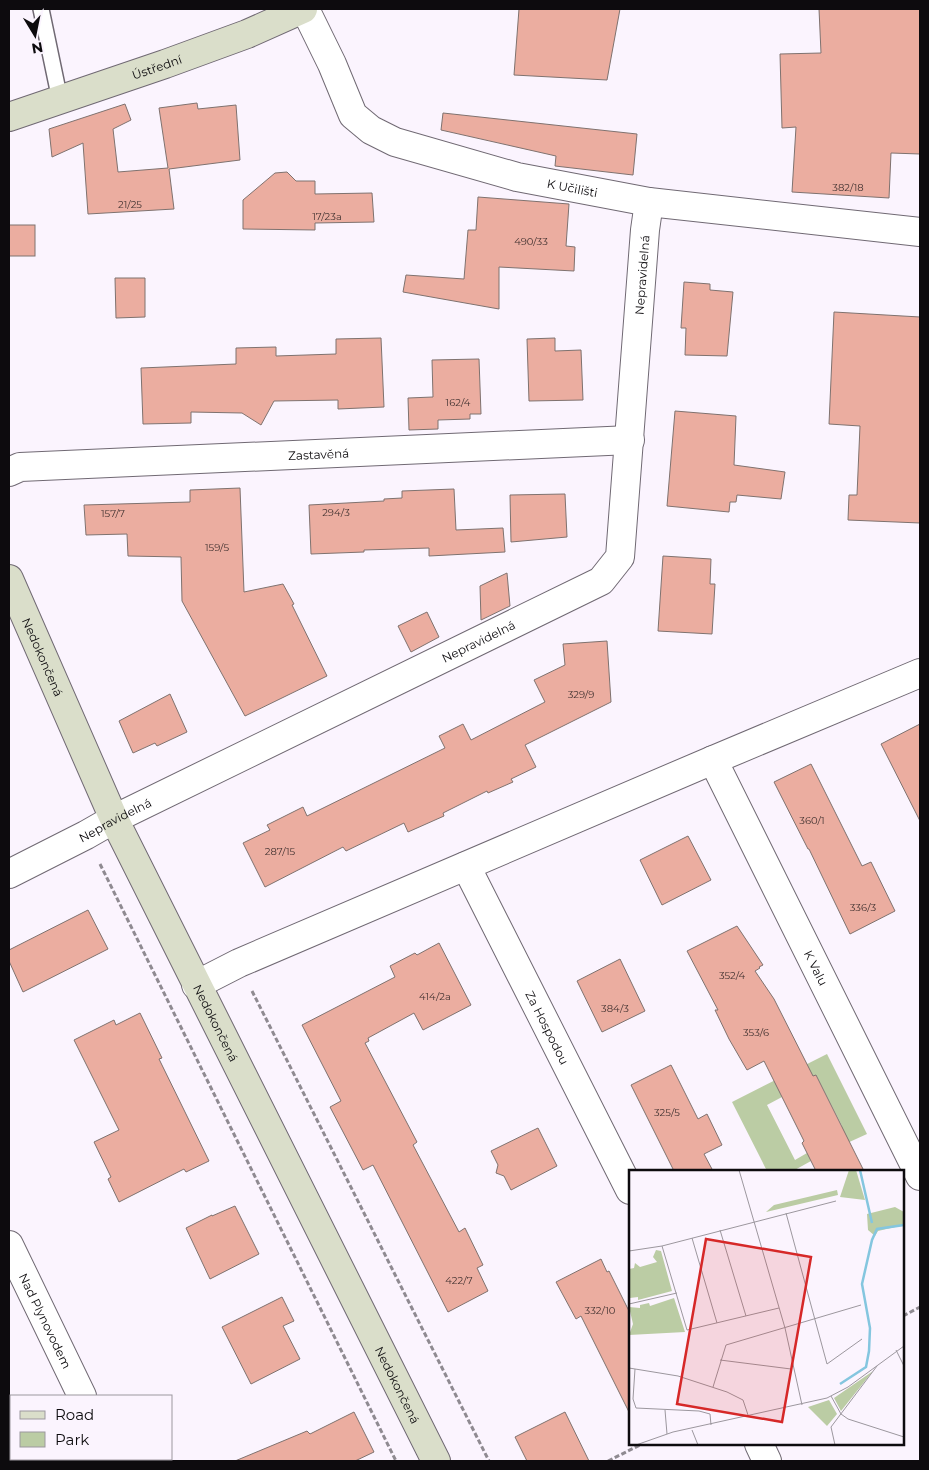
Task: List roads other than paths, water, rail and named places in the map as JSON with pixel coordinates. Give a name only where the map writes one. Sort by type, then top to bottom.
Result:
[{"type":"street","name":"Ústřední","points":[[9,117],[247,34],[304,9]]},
{"type":"street","name":"K Učilišti","points":[[304,9],[332,64],[353,115],[371,130],[395,142],[517,177],[649,202],[920,232]]},
{"type":"street","name":"Nepravidelná","points":[[9,874],[86,836],[114,819],[601,581],[620,557],[645,230],[649,202]]},
{"type":"street","name":"Zastavěná","points":[[9,472],[20,466],[630,440]]},
{"type":"street","name":"Nedokončená","points":[[9,579],[114,819],[436,1461]]},
{"type":"street","points":[[196,984],[466,866],[920,673]]},
{"type":"street","name":"K Valu","points":[[713,760],[920,1176]]},
{"type":"street","name":"Za Hospodou","points":[[466,866],[629,1188]]},
{"type":"street","name":"Nad Plynovodem","points":[[9,1245],[82,1395]]},
{"type":"street","points":[[759,1445],[767,1461]]},
{"type":"lane","points":[[41,9],[60,100]]}]
